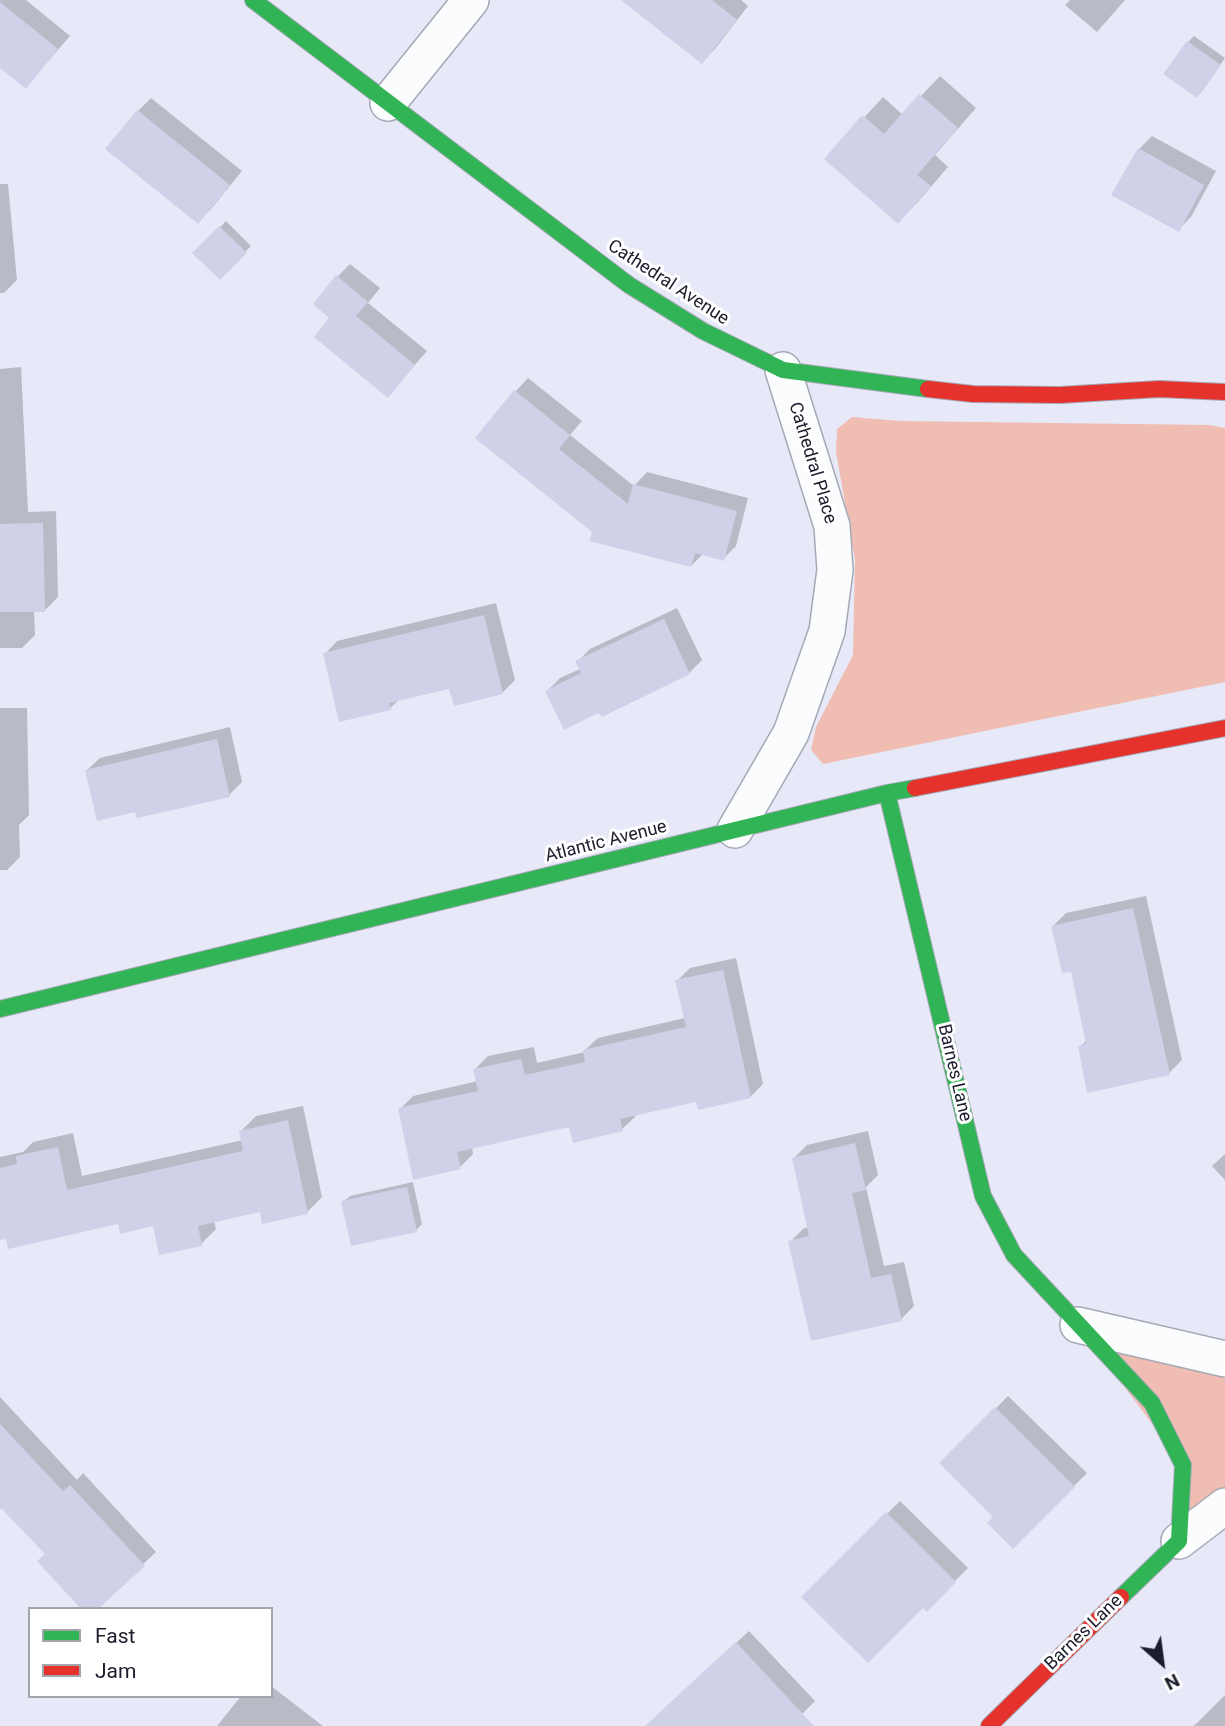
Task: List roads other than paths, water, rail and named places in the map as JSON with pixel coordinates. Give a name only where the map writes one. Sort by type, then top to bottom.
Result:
[{"type":"street","name":"Cathedral Avenue","points":[[253,0],[629,285],[703,331],[783,370],[973,394],[1060,395],[1159,389],[1225,393]]},
{"type":"street","points":[[388,103],[471,0]]},
{"type":"street","name":"Cathedral Place","points":[[735,830],[791,733],[827,631],[835,570],[832,526],[783,370]]},
{"type":"street","name":"Atlantic Avenue","points":[[0,1009],[887,793],[1225,728]]},
{"type":"street","name":"Barnes Lane","points":[[887,793],[983,1196],[1014,1255],[1152,1403],[1183,1465],[1179,1541]]},
{"type":"street","points":[[1078,1325],[1225,1359]]},
{"type":"street","name":"Barnes Lane","points":[[989,1726],[1179,1541],[1225,1506]]}]
